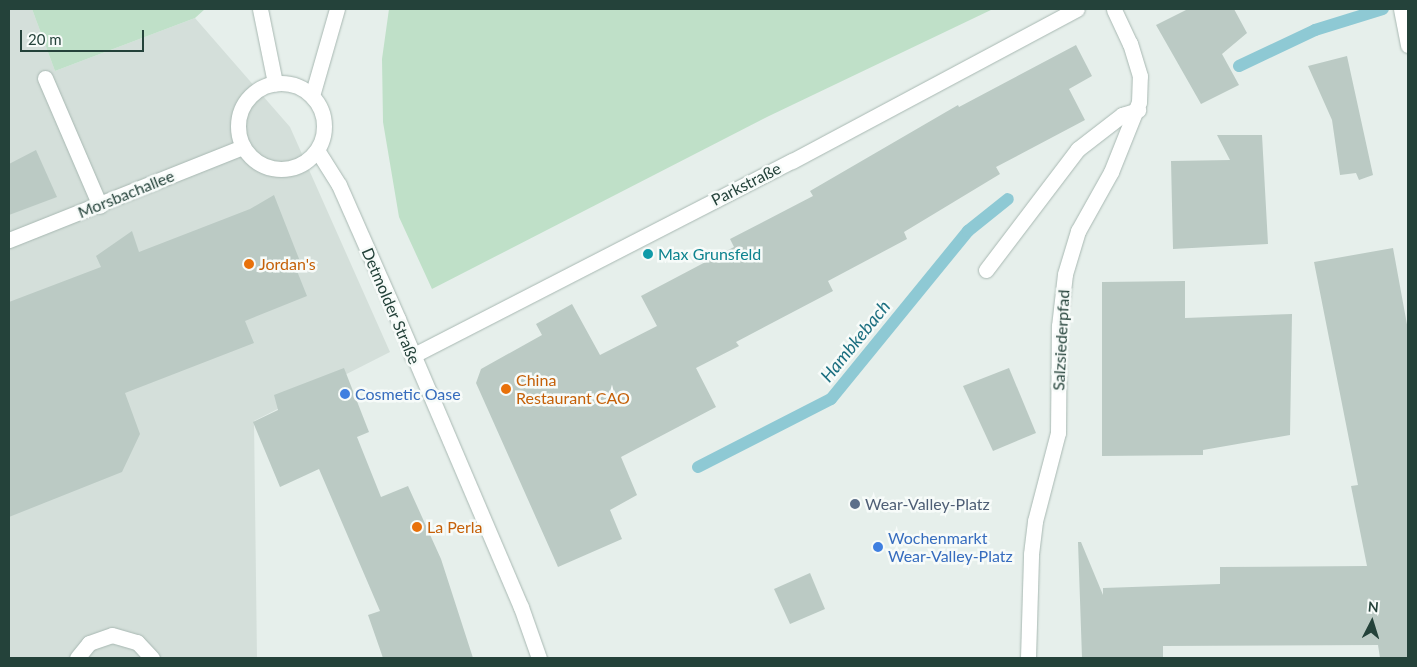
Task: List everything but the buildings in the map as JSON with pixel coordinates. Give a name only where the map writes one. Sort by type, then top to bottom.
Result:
[{"type":"street","points":[[260,9],[275,83]]},
{"type":"street","points":[[312,96],[337,9]]},
{"type":"street","name":"Parkstraße","points":[[412,356],[792,161],[1078,9]]},
{"type":"street","name":"Salzsiederpfad","points":[[1028,658],[1031,554],[1035,521],[1058,433],[1059,326],[1066,274],[1078,232],[1111,172],[1138,110],[1140,76],[1130,44],[1114,9]]},
{"type":"street","points":[[1401,9],[1407,38]]},
{"type":"street","points":[[45,78],[100,206]]},
{"type":"street","points":[[275,83],[295,85],[312,96],[321,108],[324,122],[323,136],[318,150],[301,164],[277,169],[263,166],[243,147],[238,134],[242,107],[261,88],[275,83]]},
{"type":"street","points":[[986,270],[1078,149],[1122,115],[1138,110]]},
{"type":"street","name":"Morsbachallee","points":[[9,240],[100,206],[243,147]]},
{"type":"street","name":"Detmolder Straße","points":[[318,150],[338,185],[520,607],[539,658]]},
{"type":"street","points":[[77,658],[89,643],[112,635],[137,642],[152,658]]},
{"type":"shaded area","points":[[9,9],[32,9],[55,71],[195,18],[290,127],[390,352],[254,421],[257,658],[9,658]]},
{"type":"green space","points":[[32,9],[205,9],[195,18],[55,71]]},
{"type":"green space","points":[[389,9],[993,9],[769,116],[432,289],[399,217],[383,122],[382,59]]},
{"type":"waterway","name":"Hambkebach","points":[[1239,66],[1315,30],[1383,9]]},
{"type":"waterway","name":"Hambkebach","points":[[698,467],[831,399],[968,231],[1008,199]]},
{"type":"place","name":"Max Grunsfeld","points":[[648,254]]},
{"type":"place","name":"Jordan's","points":[[249,264]]},
{"type":"place","name":"China Restaurant CAO","points":[[506,389]]},
{"type":"place","name":"Cosmetic Oase","points":[[345,394]]},
{"type":"place","name":"Wear-Valley-Platz","points":[[855,504]]},
{"type":"place","name":"La Perla","points":[[417,527]]},
{"type":"place","name":"Wochenmarkt Wear-Valley-Platz","points":[[878,547]]}]
